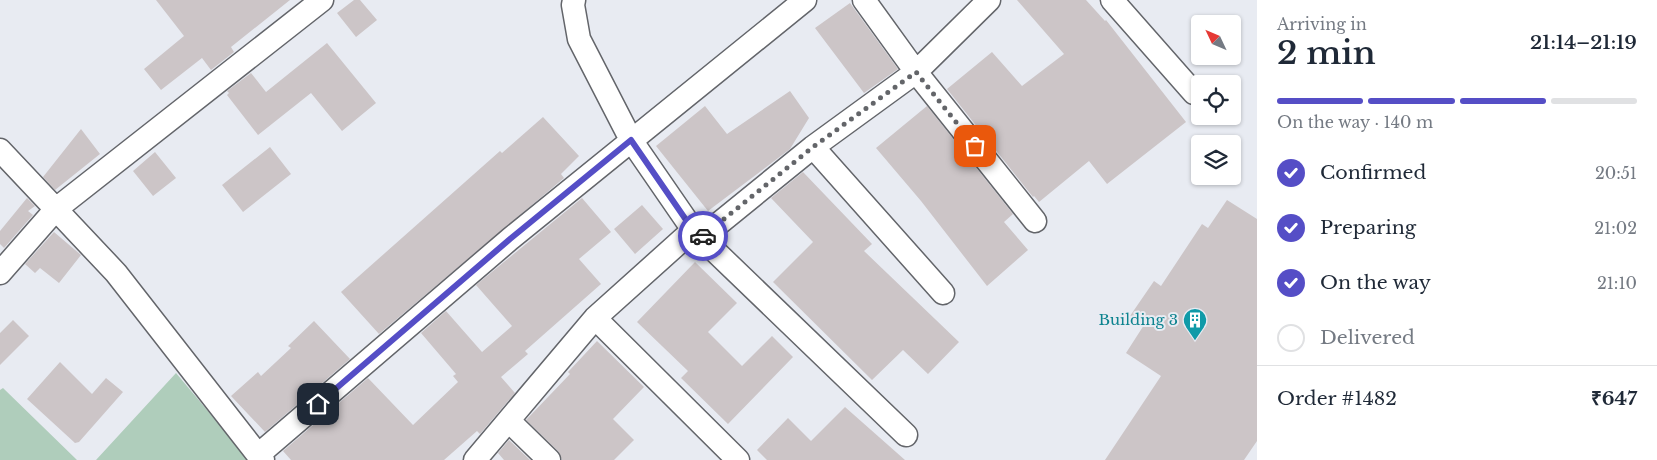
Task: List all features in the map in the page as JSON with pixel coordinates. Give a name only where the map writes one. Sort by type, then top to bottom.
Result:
[{"type":"street","points":[[0,273],[56,209],[322,0]]},
{"type":"street","points":[[574,0],[573,5],[579,39],[631,140],[697,234],[906,435]]},
{"type":"street","points":[[0,150],[116,273],[261,458],[503,245],[805,0]]},
{"type":"street","points":[[864,0],[916,72],[1035,221]]},
{"type":"street","points":[[475,460],[595,318],[697,234],[916,72],[989,0]]},
{"type":"street","points":[[1112,0],[1191,90]]},
{"type":"street","points":[[813,147],[943,293]]},
{"type":"street","points":[[595,318],[738,460]]},
{"type":"street","points":[[509,421],[549,460]]},
{"type":"green space","points":[[176,373],[249,460],[96,460]]},
{"type":"green space","points":[[3,388],[77,460],[0,460],[0,390]]},
{"type":"building","points":[[156,0],[290,0],[231,47],[234,52],[211,70],[202,58],[161,90],[144,69],[184,36]]},
{"type":"building","points":[[354,0],[360,0],[377,20],[356,37],[337,13]]},
{"type":"building","points":[[1017,0],[1086,0],[1106,20],[1186,122],[1107,184],[1089,161],[1039,202],[947,89],[992,52],[1022,86],[1064,54]]},
{"type":"building","points":[[850,3],[898,69],[864,93],[815,28]]},
{"type":"building","points":[[327,43],[376,103],[342,131],[311,93],[258,135],[227,95],[229,93],[227,91],[251,73],[266,92]]},
{"type":"building","points":[[790,91],[809,118],[790,149],[708,211],[656,146],[705,106],[727,134]]},
{"type":"building","points":[[927,106],[1013,214],[1004,222],[1028,250],[987,286],[921,201],[876,148]]},
{"type":"building","points":[[543,117],[579,156],[561,174],[564,178],[379,334],[341,292],[500,151],[502,153]]},
{"type":"building","points":[[81,129],[100,154],[55,190],[43,177]]},
{"type":"building","points":[[270,147],[291,174],[243,212],[222,185]]},
{"type":"building","points":[[155,152],[176,178],[153,196],[133,171]]},
{"type":"building","points":[[803,172],[872,244],[864,251],[959,342],[928,374],[903,350],[872,380],[773,282],[813,242],[771,198]]},
{"type":"building","points":[[27,198],[35,206],[28,211],[33,215],[4,248],[0,244],[0,231]]},
{"type":"building","points":[[582,198],[611,232],[579,259],[601,284],[525,351],[528,354],[501,377],[515,393],[480,434],[477,431],[444,460],[291,460],[283,451],[368,378],[413,425],[458,382],[453,376],[456,374],[421,333],[446,311],[482,352],[512,326],[476,285]]},
{"type":"building","name":"Building 3","points":[[1227,200],[1257,219],[1257,441],[1244,460],[1105,460],[1161,376],[1126,353],[1144,325],[1130,316],[1154,281],[1161,286],[1202,224],[1208,228]]},
{"type":"building","points":[[642,205],[663,229],[635,254],[614,229]]},
{"type":"building","points":[[54,232],[81,255],[59,283],[40,268],[35,273],[25,264]]},
{"type":"building","points":[[695,262],[737,303],[708,332],[742,366],[772,336],[793,357],[728,424],[681,378],[688,371],[637,322]]},
{"type":"building","points":[[13,320],[29,336],[0,365],[0,333]]},
{"type":"building","points":[[314,321],[350,359],[265,432],[231,396],[258,372],[261,376],[291,348],[288,346]]},
{"type":"building","points":[[597,341],[644,387],[613,419],[634,440],[614,460],[562,460],[558,451],[526,420],[570,374],[568,372]]},
{"type":"building","points":[[60,362],[92,394],[106,378],[123,392],[79,442],[75,443],[27,399]]},
{"type":"building","points":[[845,407],[905,460],[767,460],[757,450],[788,418],[811,441]]},
{"type":"building","points":[[509,440],[530,460],[504,460],[498,453]]},
{"type":"way so far","points":[[703,236],[813,147],[916,72],[975,146]]},
{"type":"place","name":"Building 3","points":[[1195,341]]},
{"type":"route","points":[[318,404],[510,239],[631,140],[693,230],[701,238],[703,236]]}]
